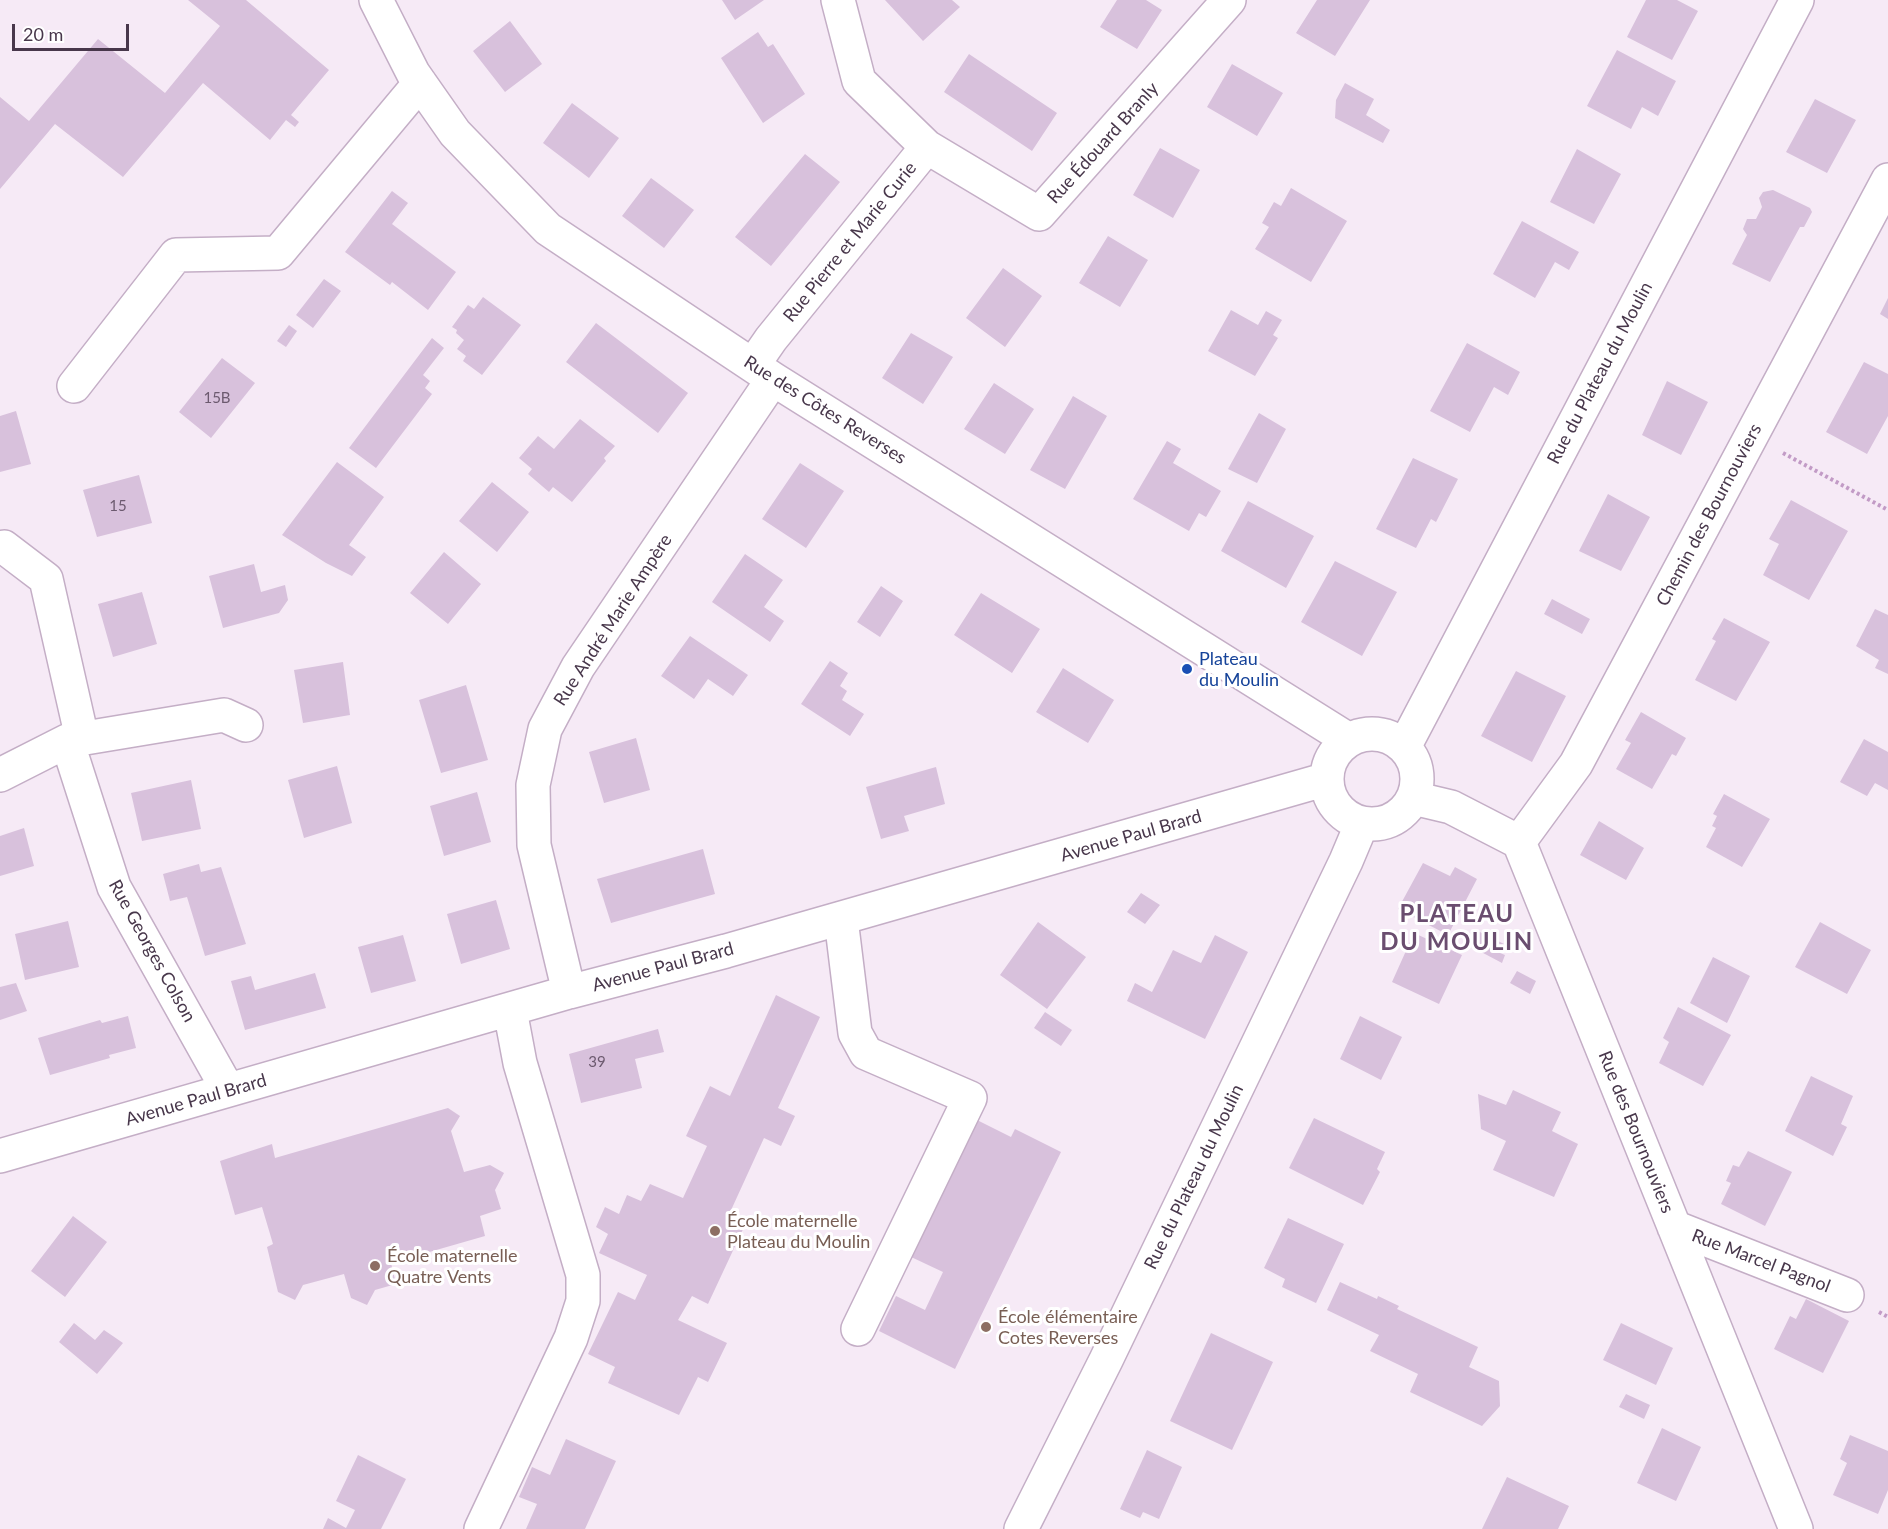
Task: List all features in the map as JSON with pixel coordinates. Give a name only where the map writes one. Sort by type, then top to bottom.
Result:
[{"type":"street","name":"Rue des Côtes Reverses","points":[[376,0],[413,73],[455,133],[548,229],[763,372],[1349,740]]},
{"type":"street","name":"Rue Pierre et Marie Curie","points":[[763,372],[771,339],[927,147],[859,81],[838,0]]},
{"type":"street","name":"Rue Édouard Branly","points":[[927,147],[1039,214],[1229,0]]},
{"type":"street","name":"Rue du Plateau du Moulin","points":[[1404,747],[1797,0]]},
{"type":"street","points":[[74,386],[176,255],[278,253],[420,83]]},
{"type":"street","name":"Chemin des Bournouviers","points":[[1519,842],[1576,764],[1888,180]]},
{"type":"street","name":"Rue André Marie Ampère","points":[[569,992],[534,845],[533,785],[545,729],[578,667],[763,372]]},
{"type":"street","name":"Rue Georges Colson","points":[[0,548],[4,547],[46,579],[74,740],[114,887],[228,1090]]},
{"type":"street","points":[[0,775],[74,740],[224,715],[246,725]]},
{"type":"street","points":[[1377,734],[1392,739],[1404,747],[1417,771],[1417,785],[1413,798],[1404,811],[1392,820],[1377,824],[1362,823],[1348,818],[1336,807],[1329,794],[1327,779],[1329,764],[1337,751],[1349,740],[1362,735],[1377,734]]},
{"type":"street","name":"Avenue Paul Brard","points":[[0,1156],[569,992],[841,919],[1327,779]]},
{"type":"street","points":[[1413,798],[1451,807],[1519,842]]},
{"type":"street","name":"Rue du Plateau du Moulin","points":[[1021,1529],[1112,1349],[1346,861],[1362,823]]},
{"type":"street","name":"Rue des Bournouviers","points":[[1519,842],[1796,1529]]},
{"type":"street","points":[[841,919],[855,1033],[866,1053],[970,1098],[858,1329]]},
{"type":"street","points":[[482,1529],[571,1338],[583,1301],[583,1275],[520,1063],[510,1010]]},
{"type":"street","name":"Rue Marcel Pagnol","points":[[1674,1227],[1847,1295]]},
{"type":"path","points":[[1751,435],[1888,510]]},
{"type":"building","points":[[188,0],[246,0],[329,70],[291,115],[299,122],[295,127],[286,120],[270,140],[203,83],[123,177],[55,124],[0,189],[0,97],[29,121],[98,39],[165,93],[220,26]]},
{"type":"building","points":[[722,0],[764,0],[735,20]]},
{"type":"building","points":[[885,0],[952,0],[960,7],[923,41]]},
{"type":"building","points":[[1117,0],[1146,0],[1162,10],[1137,49],[1100,27]]},
{"type":"building","points":[[1317,0],[1370,0],[1335,56],[1296,33]]},
{"type":"building","points":[[1646,0],[1677,0],[1698,11],[1672,60],[1627,37]]},
{"type":"building","points":[[510,21],[542,64],[505,92],[473,51]]},
{"type":"building","points":[[758,32],[768,47],[773,44],[805,94],[763,123],[721,58]]},
{"type":"building","points":[[1617,50],[1676,81],[1658,116],[1642,107],[1631,129],[1587,106]]},
{"type":"building","points":[[969,54],[1057,113],[1032,151],[944,92]]},
{"type":"building","points":[[1232,64],[1283,93],[1257,136],[1207,107]]},
{"type":"building","points":[[1345,83],[1374,99],[1366,115],[1390,130],[1383,143],[1335,118],[1336,100]]},
{"type":"building","points":[[1815,99],[1856,120],[1827,173],[1786,152]]},
{"type":"building","points":[[572,103],[619,138],[589,178],[543,143]]},
{"type":"building","points":[[1160,148],[1200,170],[1173,218],[1133,195]]},
{"type":"building","points":[[1577,149],[1621,174],[1594,224],[1550,202]]},
{"type":"building","points":[[805,154],[840,182],[771,266],[735,237]]},
{"type":"building","points":[[651,178],[694,210],[664,248],[622,216]]},
{"type":"building","points":[[1291,188],[1347,221],[1311,282],[1255,249],[1269,227],[1262,223],[1274,202],[1281,206]]},
{"type":"building","points":[[1773,190],[1810,208],[1812,212],[1804,227],[1800,227],[1770,282],[1732,264],[1747,235],[1743,229],[1747,219],[1756,219],[1762,207],[1759,198],[1763,192]]},
{"type":"building","points":[[392,191],[408,203],[392,224],[456,272],[428,310],[392,282],[390,285],[345,252]]},
{"type":"building","points":[[1522,221],[1579,252],[1569,270],[1555,262],[1535,298],[1493,274]]},
{"type":"building","points":[[1108,236],[1148,260],[1120,307],[1079,283]]},
{"type":"building","points":[[1003,268],[1042,296],[1005,347],[966,318]]},
{"type":"building","points":[[324,279],[341,291],[313,328],[296,315]]},
{"type":"building","points":[[483,297],[521,325],[482,375],[463,361],[466,356],[457,349],[464,340],[452,327],[468,305],[474,309]]},
{"type":"building","points":[[1888,298],[1888,319],[1880,314]]},
{"type":"building","points":[[1231,310],[1258,325],[1266,311],[1282,320],[1273,335],[1278,338],[1255,376],[1208,351]]},
{"type":"building","points":[[596,323],[688,393],[658,433],[566,362]]},
{"type":"building","points":[[289,325],[297,331],[286,347],[277,341]]},
{"type":"building","points":[[911,333],[953,357],[923,404],[882,378]]},
{"type":"building","points":[[432,338],[444,348],[423,375],[430,381],[425,388],[432,394],[376,468],[349,448]]},
{"type":"building","points":[[1467,343],[1520,372],[1508,395],[1494,387],[1470,432],[1430,411]]},
{"type":"building","points":[[222,358],[255,383],[211,438],[179,412]]},
{"type":"building","points":[[1864,362],[1888,374],[1888,416],[1867,454],[1826,432]]},
{"type":"building","points":[[1667,381],[1708,402],[1681,455],[1642,435]]},
{"type":"building","points":[[994,383],[1034,409],[1005,454],[964,429]]},
{"type":"building","points":[[1073,396],[1107,416],[1065,489],[1030,470]]},
{"type":"building","points":[[16,411],[31,464],[0,472],[0,416]]},
{"type":"building","points":[[1259,413],[1286,429],[1257,483],[1228,469]]},
{"type":"building","points":[[580,419],[615,446],[604,458],[606,461],[572,502],[553,487],[549,492],[528,474],[532,469],[519,458],[538,436],[554,449]]},
{"type":"building","points":[[1167,441],[1181,449],[1173,463],[1221,491],[1206,517],[1199,513],[1189,531],[1133,499]]},
{"type":"building","points":[[1413,458],[1458,479],[1436,522],[1431,519],[1416,548],[1376,529]]},
{"type":"building","points":[[337,462],[384,497],[349,545],[366,557],[352,576],[326,563],[282,535]]},
{"type":"building","points":[[800,463],[844,491],[806,548],[762,519]]},
{"type":"building","points":[[139,475],[152,523],[97,537],[83,490]]},
{"type":"building","points":[[492,482],[529,512],[497,552],[459,521]]},
{"type":"building","points":[[1608,494],[1650,517],[1621,571],[1579,551]]},
{"type":"building","points":[[1791,500],[1848,531],[1809,600],[1763,575],[1779,544],[1769,539]]},
{"type":"building","points":[[1248,501],[1314,536],[1286,588],[1221,551]]},
{"type":"building","points":[[444,552],[481,584],[448,624],[410,593]]},
{"type":"building","points":[[745,554],[783,580],[764,607],[784,621],[770,642],[712,602]]},
{"type":"building","points":[[1335,561],[1397,592],[1362,656],[1301,622]]},
{"type":"building","points":[[254,564],[261,592],[285,585],[288,600],[279,613],[223,628],[209,576]]},
{"type":"building","points":[[881,586],[903,601],[880,637],[857,622]]},
{"type":"building","points":[[142,592],[157,644],[113,657],[98,604]]},
{"type":"building","points":[[981,593],[1040,629],[1012,673],[954,635]]},
{"type":"building","points":[[1552,599],[1590,619],[1582,634],[1544,614]]},
{"type":"building","points":[[1875,609],[1888,615],[1888,674],[1875,668],[1879,660],[1856,646]]},
{"type":"building","points":[[1724,618],[1770,642],[1736,701],[1695,680],[1716,641],[1712,639]]},
{"type":"building","points":[[690,636],[748,675],[733,696],[708,679],[694,699],[661,676]]},
{"type":"building","points":[[830,661],[848,673],[840,686],[847,691],[842,700],[864,714],[850,736],[801,704]]},
{"type":"building","points":[[343,662],[350,715],[303,723],[294,670]]},
{"type":"building","points":[[1063,668],[1114,700],[1088,743],[1036,712]]},
{"type":"building","points":[[1516,671],[1566,696],[1532,762],[1481,736]]},
{"type":"building","points":[[466,685],[488,760],[441,773],[419,700]]},
{"type":"building","points":[[1641,712],[1686,738],[1676,756],[1672,754],[1652,789],[1616,769],[1631,743],[1625,740]]},
{"type":"building","points":[[636,738],[650,790],[604,803],[589,752]]},
{"type":"building","points":[[1864,739],[1888,752],[1888,790],[1875,783],[1867,796],[1840,782]]},
{"type":"building","points":[[337,766],[352,823],[304,838],[288,780]]},
{"type":"building","points":[[936,767],[945,804],[904,816],[909,831],[881,839],[866,787]]},
{"type":"building","points":[[191,780],[201,829],[142,841],[131,793]]},
{"type":"building","points":[[477,792],[491,842],[444,856],[430,806]]},
{"type":"building","points":[[1724,794],[1770,819],[1742,867],[1706,847],[1716,828],[1712,826],[1717,816],[1713,814]]},
{"type":"building","points":[[1599,821],[1644,848],[1626,880],[1580,855]]},
{"type":"building","points":[[24,828],[34,866],[0,876],[0,836]]},
{"type":"building","points":[[703,849],[715,894],[611,923],[597,879]]},
{"type":"building","points":[[1423,863],[1450,876],[1455,867],[1477,879],[1448,935],[1398,909]]},
{"type":"building","points":[[199,864],[201,872],[221,867],[246,944],[205,956],[187,897],[170,901],[163,874]]},
{"type":"building","points":[[1141,893],[1160,905],[1145,924],[1127,912]]},
{"type":"building","points":[[496,900],[510,949],[461,964],[447,914]]},
{"type":"building","points":[[68,921],[79,967],[25,980],[15,934]]},
{"type":"building","points":[[1038,922],[1086,957],[1047,1009],[1000,975]]},
{"type":"building","points":[[1820,922],[1871,950],[1847,994],[1795,967]]},
{"type":"building","points":[[1476,930],[1504,944],[1500,953],[1505,955],[1502,963],[1468,945]]},
{"type":"building","points":[[1414,933],[1462,955],[1439,1004],[1392,982]]},
{"type":"building","points":[[403,935],[416,981],[371,993],[358,947]]},
{"type":"building","points":[[1215,935],[1248,952],[1205,1039],[1127,1001],[1135,983],[1152,992],[1173,950],[1201,963]]},
{"type":"building","points":[[1713,957],[1750,976],[1727,1023],[1690,1003]]},
{"type":"building","points":[[1517,971],[1536,981],[1530,994],[1510,983]]},
{"type":"building","points":[[315,973],[326,1008],[245,1030],[231,981],[251,976],[255,990]]},
{"type":"building","points":[[16,983],[27,1011],[0,1020],[0,987]]},
{"type":"building","points":[[776,995],[820,1017],[778,1108],[795,1116],[781,1146],[764,1138],[727,1219],[744,1227],[708,1304],[692,1296],[678,1320],[727,1343],[708,1382],[698,1377],[679,1415],[608,1383],[615,1367],[588,1354],[618,1292],[635,1300],[647,1275],[599,1253],[608,1234],[596,1227],[605,1207],[619,1214],[627,1195],[641,1201],[650,1184],[683,1198],[707,1146],[686,1136],[710,1086],[730,1096]]},
{"type":"building","points":[[1678,1007],[1731,1035],[1703,1086],[1659,1063],[1669,1042],[1663,1038]]},
{"type":"building","points":[[1045,1012],[1072,1030],[1061,1046],[1034,1028]]},
{"type":"building","points":[[128,1016],[136,1048],[50,1075],[38,1038],[100,1020],[102,1023]]},
{"type":"building","points":[[1360,1016],[1402,1037],[1381,1080],[1340,1059]]},
{"type":"building","points":[[658,1029],[664,1052],[635,1059],[642,1088],[581,1103],[569,1054]]},
{"type":"building","points":[[1811,1076],[1853,1096],[1841,1124],[1847,1127],[1833,1156],[1785,1131]]},
{"type":"building","points":[[1513,1090],[1561,1112],[1552,1131],[1578,1144],[1554,1197],[1493,1170],[1506,1141],[1481,1129],[1478,1094],[1506,1105]]},
{"type":"building","points":[[448,1108],[460,1116],[451,1131],[464,1172],[490,1165],[504,1173],[495,1190],[501,1209],[480,1216],[485,1236],[391,1263],[396,1284],[375,1290],[367,1305],[351,1298],[344,1274],[303,1285],[295,1300],[278,1292],[267,1247],[273,1244],[262,1207],[235,1215],[220,1161],[272,1144],[275,1158]]},
{"type":"building","points":[[1314,1118],[1385,1152],[1377,1169],[1380,1172],[1363,1205],[1289,1168]]},
{"type":"building","points":[[977,1120],[1011,1137],[1015,1129],[1061,1152],[955,1369],[879,1331],[896,1296],[925,1310],[943,1272],[909,1256]]},
{"type":"building","points":[[1748,1151],[1792,1172],[1765,1226],[1721,1204],[1731,1183],[1726,1181],[1733,1165],[1739,1167]]},
{"type":"building","points":[[73,1216],[107,1242],[65,1297],[31,1271]]},
{"type":"building","points":[[1288,1218],[1344,1244],[1316,1303],[1282,1287],[1285,1279],[1264,1268]]},
{"type":"building","points":[[1340,1282],[1377,1299],[1378,1296],[1399,1306],[1397,1309],[1478,1347],[1469,1367],[1499,1381],[1500,1406],[1482,1426],[1410,1392],[1418,1374],[1370,1351],[1379,1335],[1327,1310]]},
{"type":"building","points":[[1806,1299],[1849,1321],[1823,1373],[1774,1349],[1790,1316],[1796,1319]]},
{"type":"building","points":[[74,1323],[95,1340],[104,1330],[123,1343],[97,1374],[59,1342]]},
{"type":"building","points":[[1621,1323],[1673,1348],[1656,1385],[1603,1360]]},
{"type":"building","points":[[1211,1333],[1273,1362],[1232,1450],[1170,1421]]},
{"type":"building","points":[[1626,1394],[1650,1405],[1644,1419],[1619,1407]]},
{"type":"building","points":[[1662,1428],[1701,1447],[1676,1501],[1637,1483]]},
{"type":"building","points":[[1850,1435],[1888,1451],[1888,1490],[1878,1514],[1833,1495],[1847,1463],[1840,1459]]},
{"type":"building","points":[[566,1439],[616,1461],[585,1529],[526,1529],[537,1504],[519,1497],[532,1467],[550,1475]]},
{"type":"building","points":[[1147,1450],[1182,1467],[1159,1519],[1143,1512],[1140,1518],[1120,1509]]},
{"type":"building","points":[[358,1455],[406,1479],[381,1529],[323,1529],[328,1518],[346,1528],[355,1510],[336,1501]]},
{"type":"building","points":[[1507,1477],[1569,1506],[1558,1529],[1482,1529]]},
{"type":"place","name":"Plateau du Moulin","points":[[1187,669]]},
{"type":"place","name":"École maternelle Plateau du Moulin","points":[[715,1231]]},
{"type":"place","name":"École maternelle Quatre Vents","points":[[375,1266]]},
{"type":"place","name":"École élémentaire Cotes Reverses","points":[[986,1327]]},
{"type":"district","name":"PLATEAU DU MOULIN","points":[[1457,928]]}]
